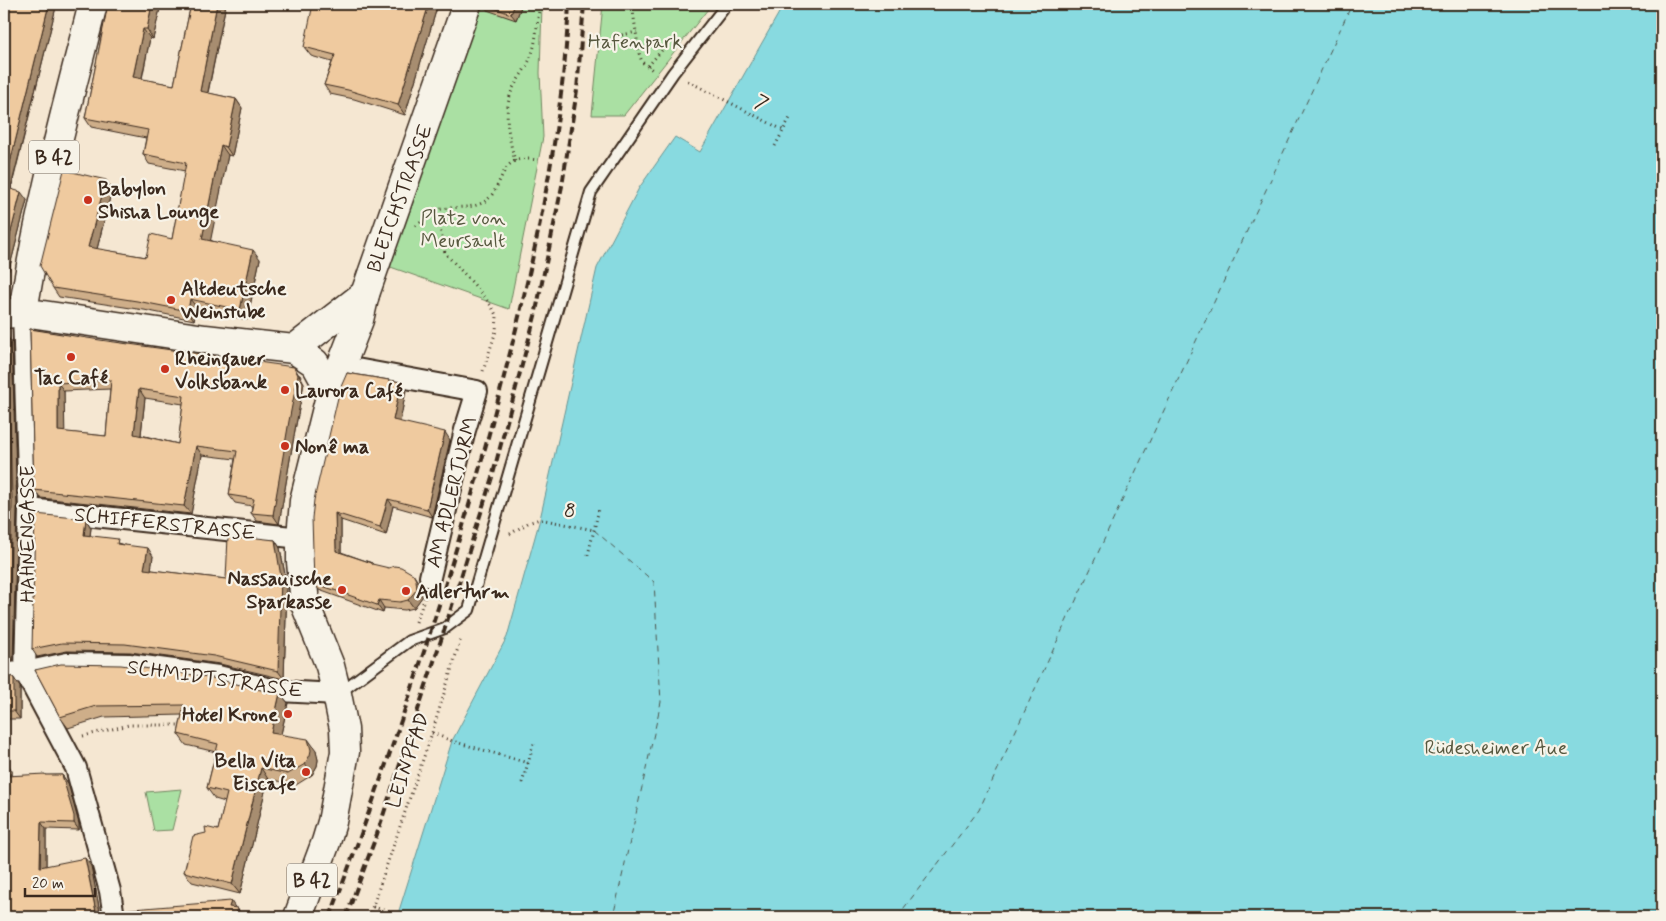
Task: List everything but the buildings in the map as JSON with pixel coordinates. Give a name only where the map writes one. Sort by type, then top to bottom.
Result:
[{"type":"main road","name":"B 42","points":[[14,313],[30,269],[46,190],[93,4]]},
{"type":"main road","name":"BLEICHSTRASSE","points":[[331,392],[359,320],[365,294],[467,4]]},
{"type":"main road","points":[[294,349],[365,294]]},
{"type":"main road","points":[[14,313],[205,340],[294,349],[315,364],[331,392]]},
{"type":"main road","name":"B 42","points":[[298,917],[332,822],[345,752],[344,729],[338,694],[330,666],[305,604],[302,584],[301,538],[304,501],[331,392]]},
{"type":"street","name":"HAHNENGASSE","points":[[14,313],[29,509],[25,672],[76,768],[110,891],[114,917]]},
{"type":"street","name":"AM ADLERTURM","points":[[340,366],[477,391],[465,430],[430,577]]},
{"type":"street","name":"SCHIFFERSTRASSE","points":[[29,509],[301,538]]},
{"type":"street","name":"SCHMIDTSTRASSE","points":[[4,673],[25,672],[67,663],[129,664],[218,676],[279,691],[338,694]]},
{"type":"lane","points":[[338,694],[408,641],[445,628],[470,610],[591,192],[673,73],[726,4]]},
{"type":"path","points":[[515,161],[507,113],[512,90],[532,53],[540,4]]},
{"type":"path","points":[[632,4],[639,53],[642,62],[652,70]]},
{"type":"path","points":[[617,36],[637,32]]},
{"type":"path","points":[[648,66],[668,43]]},
{"type":"path","name":"7","points":[[673,73],[784,130]]},
{"type":"path","points":[[774,146],[791,116]]},
{"type":"path","points":[[477,391],[496,331],[497,317],[492,306],[479,290],[445,253],[439,223],[432,214],[444,209],[474,206],[484,202],[493,194],[506,169],[515,161],[520,159],[537,160]]},
{"type":"path","points":[[588,555],[599,510]]},
{"type":"path","name":"8","points":[[540,519],[594,530]]},
{"type":"path","name":"AM ADLERTURM","points":[[408,641],[423,603],[430,577]]},
{"type":"path","name":"LEINPFAD","points":[[369,917],[432,734],[470,610]]},
{"type":"path","points":[[61,742],[129,725],[186,725]]},
{"type":"path","points":[[432,734],[528,763]]},
{"type":"path","points":[[522,783],[535,740]]},
{"type":"path","points":[[373,907],[405,917]]},
{"type":"green space","name":"Platz von Meursault","points":[[483,4],[542,4],[540,73],[543,137],[509,309],[385,265]]},
{"type":"green space","name":"Hafenpark","points":[[603,4],[712,4],[624,115],[592,115]]},
{"type":"green space","points":[[182,789],[172,830],[154,831],[146,792]]},
{"type":"water","points":[[784,4],[1662,4],[1662,917],[397,917],[452,741],[507,637],[540,519],[597,268],[639,188],[675,137],[700,152]]},
{"type":"ferry route","points":[[897,917],[979,810],[1352,4]]},
{"type":"ferry route","points":[[594,530],[654,582],[661,702],[613,917]]},
{"type":"railway","points":[[330,917],[378,787],[423,655],[464,522],[501,388],[525,293],[545,198],[560,101],[569,4]]},
{"type":"railway","points":[[346,917],[377,834],[445,628],[493,474],[535,316],[562,186],[577,90],[584,4]]},
{"type":"place","name":"Babylon Shisha Lounge","points":[[88,200]]},
{"type":"place","name":"Altdeutsche Weinstube","points":[[171,300]]},
{"type":"place","name":"Tac Café","points":[[71,357]]},
{"type":"place","name":"Rheingauer Volksbank","points":[[165,369]]},
{"type":"place","name":"Laurora Café","points":[[285,390]]},
{"type":"place","name":"Nonê ma","points":[[285,446]]},
{"type":"place","name":"Nassauische Sparkasse","points":[[342,590]]},
{"type":"place","name":"Adlerturm","points":[[406,591]]},
{"type":"place","name":"Hotel Krone","points":[[288,714]]},
{"type":"place","name":"Bella Vita Eiscafe","points":[[306,772]]},
{"type":"park label","name":"Rüdesheimer Aue","points":[[1496,747]]}]
